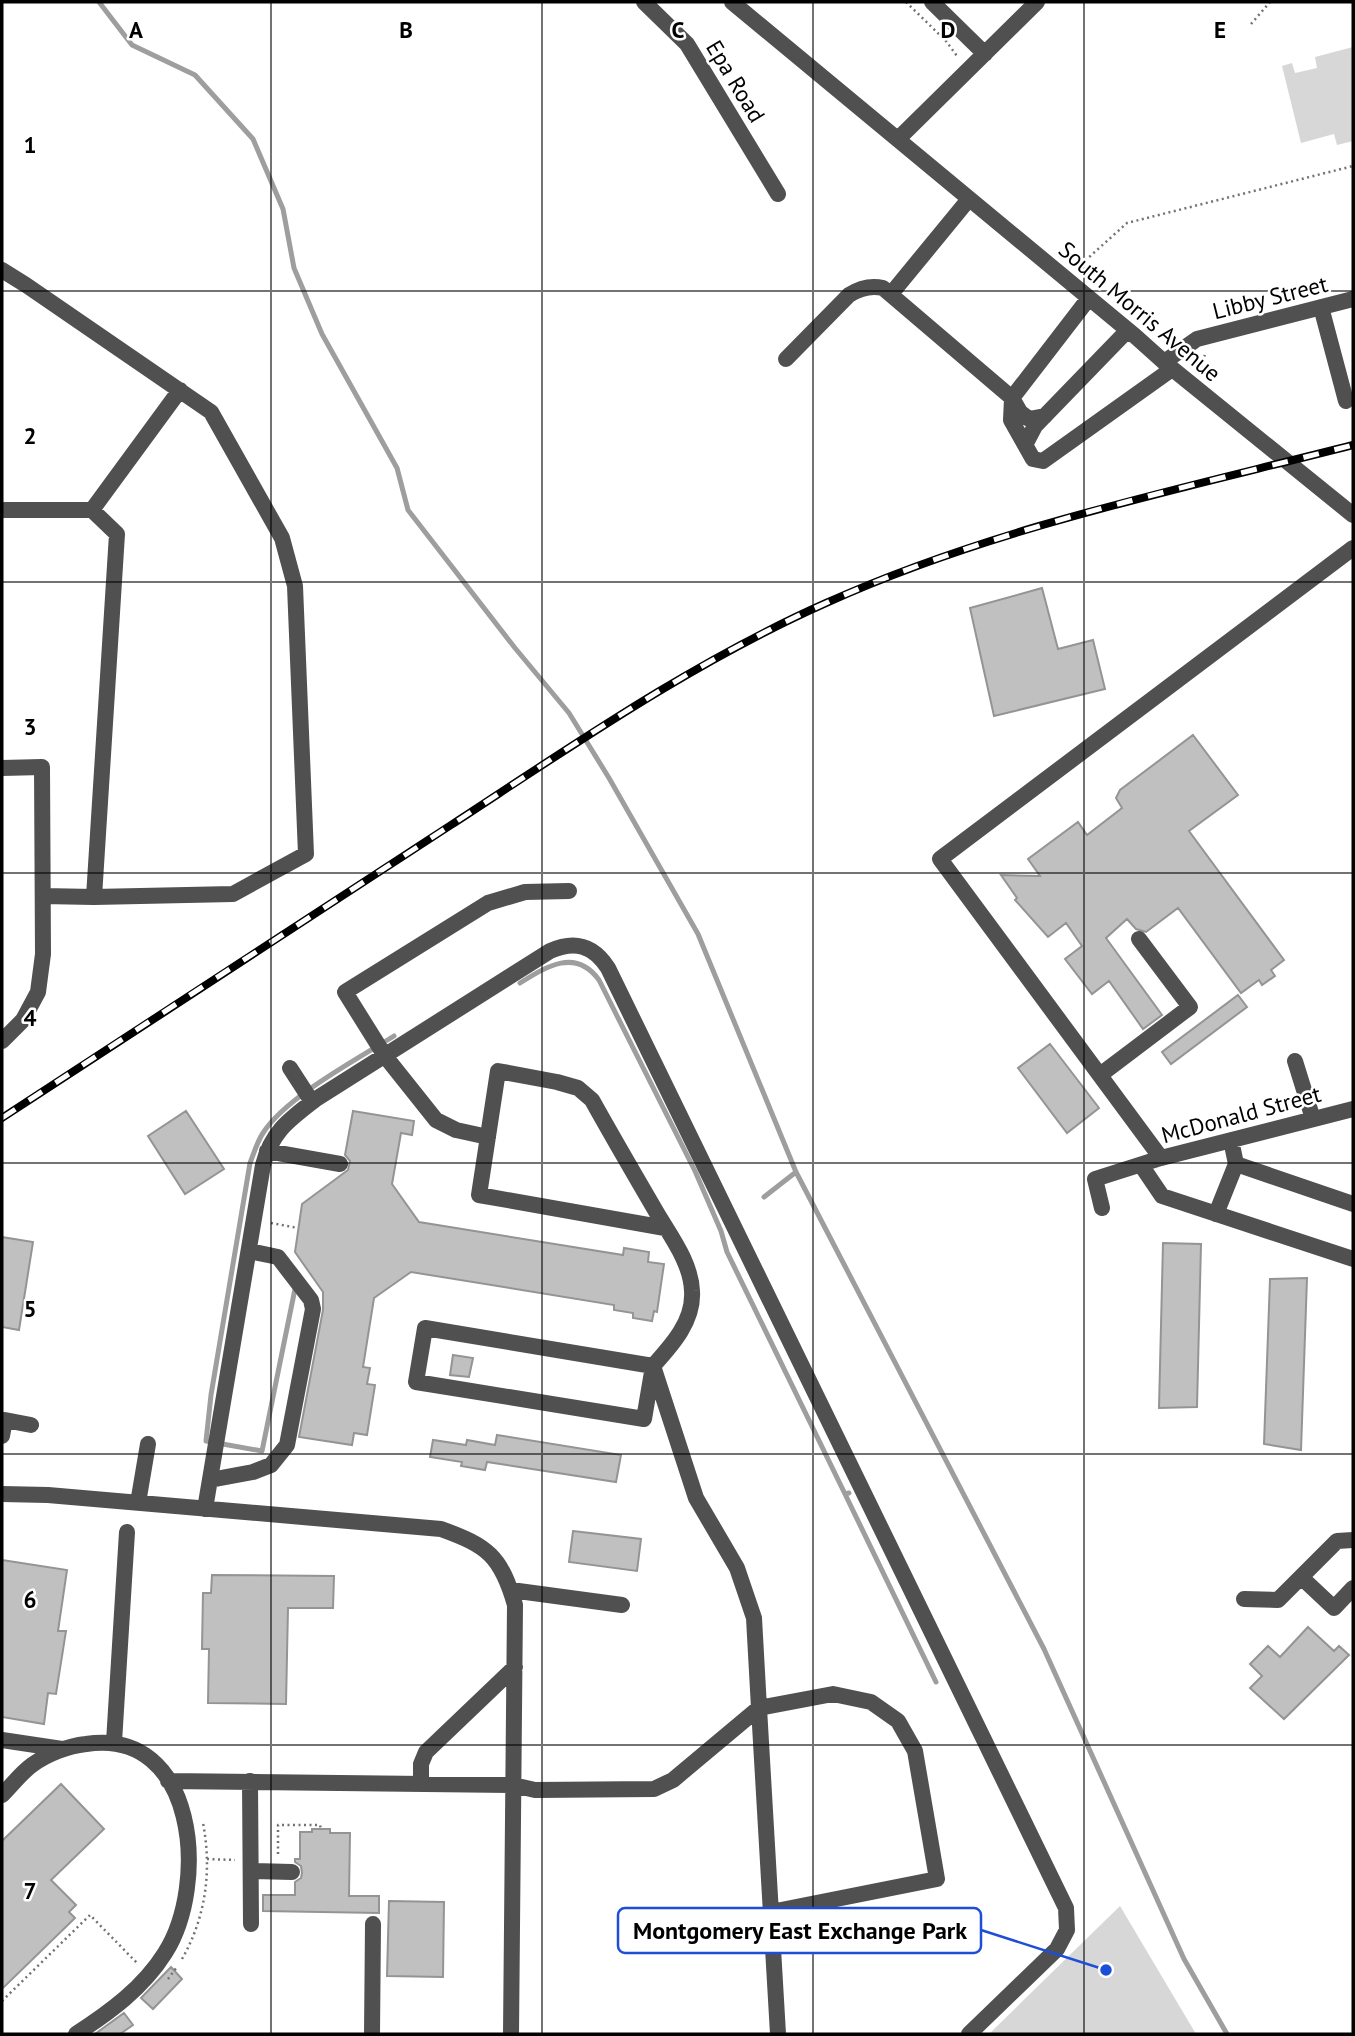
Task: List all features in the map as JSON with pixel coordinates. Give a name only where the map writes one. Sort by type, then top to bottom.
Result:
[{"type":"street","name":"Epa Road","points":[[644,2],[687,44],[778,194]]},
{"type":"street","name":"South Morris Avenue","points":[[732,2],[1168,365],[1353,515]]},
{"type":"street","points":[[932,2],[985,54]]},
{"type":"street","points":[[898,139],[1037,2]]},
{"type":"street","points":[[891,294],[969,199]]},
{"type":"street","points":[[2,271],[211,412],[282,538],[295,586],[306,854],[233,894],[43,896]]},
{"type":"street","points":[[786,359],[849,295],[859,289],[874,286],[891,294],[1012,398],[1020,412],[1029,419],[1045,416]]},
{"type":"street","points":[[1025,445],[1011,420],[1012,398],[1089,298]]},
{"type":"street","name":"Libby Street","points":[[1025,445],[1033,458],[1043,461],[1168,365],[1197,339],[1353,299]]},
{"type":"street","points":[[1321,307],[1346,401]]},
{"type":"street","points":[[1025,445],[1030,433],[1045,416],[1128,330]]},
{"type":"street","points":[[92,510],[180,390]]},
{"type":"street","points":[[2,510],[92,510],[117,534],[94,897]]},
{"type":"street","points":[[1161,1158],[940,859],[1353,548]]},
{"type":"street","points":[[2,768],[42,767],[43,896],[43,954],[38,992],[23,1020],[2,1041]]},
{"type":"street","points":[[488,1137],[456,1130],[436,1120],[385,1056],[345,992],[488,903],[526,892],[569,891]]},
{"type":"street","points":[[1100,1075],[1191,1007],[1139,939]]},
{"type":"street","points":[[205,1509],[248,1251],[271,1139],[283,1125],[312,1102],[550,951],[563,945],[586,947],[602,958],[608,968],[1066,1908],[1067,1930],[1063,1940],[969,2034]]},
{"type":"street","points":[[1294,1061],[1313,1119]]},
{"type":"street","points":[[290,1068],[312,1102]]},
{"type":"street","points":[[653,1366],[425,1328],[416,1382],[644,1419],[653,1366],[674,1342],[687,1321],[692,1292],[688,1267],[666,1228],[592,1100],[578,1088],[498,1071],[479,1195],[666,1228]]},
{"type":"street","name":"McDonald Street","points":[[1102,1208],[1095,1179],[1161,1158],[1353,1109]]},
{"type":"street","points":[[1216,1214],[1236,1164],[1231,1140]]},
{"type":"street","points":[[267,1151],[340,1164]]},
{"type":"street","points":[[1236,1164],[1353,1204]]},
{"type":"street","points":[[1141,1165],[1162,1196],[1353,1259]]},
{"type":"street","points":[[210,1480],[253,1472],[271,1465],[287,1445],[313,1309],[311,1300],[278,1257],[248,1251]]},
{"type":"street","points":[[653,1366],[696,1498],[737,1568],[754,1618],[778,2034]]},
{"type":"street","points":[[2,1436],[5,1420],[31,1425]]},
{"type":"street","points":[[138,1503],[148,1444]]},
{"type":"street","points":[[2,1494],[48,1495],[441,1529],[470,1540],[484,1549],[506,1574],[515,1605],[511,2034]]},
{"type":"street","points":[[114,1742],[127,1532]]},
{"type":"street","points":[[1244,1599],[1278,1600],[1337,1541],[1353,1540]]},
{"type":"street","points":[[1301,1577],[1334,1608],[1353,1588]]},
{"type":"street","points":[[511,1590],[622,1605]]},
{"type":"street","points":[[421,1784],[421,1764],[426,1752],[515,1667]]},
{"type":"street","points":[[168,1780],[513,1785],[535,1790],[653,1789],[673,1780],[759,1708],[833,1694],[871,1702],[898,1721],[915,1751],[937,1879],[771,1912]]},
{"type":"street","points":[[2,1740],[64,1749]]},
{"type":"street","points":[[2,1795],[32,1765],[64,1749],[95,1742],[114,1742],[134,1749],[162,1771],[183,1810],[190,1861],[188,1890],[179,1923],[166,1951],[149,1976],[122,2002],[76,2034]]},
{"type":"street","points":[[250,1782],[251,1924]]},
{"type":"street","points":[[251,1865],[285,1872]]},
{"type":"street","points":[[372,2034],[373,1924]]},
{"type":"path","points":[[906,2],[960,58]]},
{"type":"path","points":[[1251,23],[1269,2]]},
{"type":"path","points":[[1074,271],[1127,223],[1353,166]]},
{"type":"path","points":[[1195,387],[1203,375],[1201,362],[1205,354],[1212,349]]},
{"type":"path","points":[[254,1219],[298,1228]]},
{"type":"path","points":[[285,1872],[278,1825],[320,1825],[321,1829]]},
{"type":"path","points":[[207,1859],[251,1865]]},
{"type":"path","points":[[2,2001],[90,1914],[149,1976]]},
{"type":"shaded area","points":[[1353,47],[1353,141],[1337,145],[1334,134],[1301,143],[1282,66],[1292,63],[1295,73],[1317,68],[1315,57]]},
{"type":"shaded area","points":[[1120,1906],[1196,2034],[989,2034]]},
{"type":"building","points":[[1042,588],[1058,649],[1093,640],[1105,689],[994,716],[970,608]]},
{"type":"building","points":[[1193,735],[1238,795],[1189,831],[1284,960],[1271,970],[1275,976],[1262,985],[1259,980],[1241,993],[1178,908],[1146,932],[1136,929],[1127,919],[1106,938],[1162,1015],[1143,1029],[1109,981],[1092,994],[1065,959],[1082,946],[1066,923],[1048,937],[1015,900],[1017,898],[1001,875],[1040,876],[1028,859],[1078,822],[1087,835],[1122,808],[1116,798],[1120,790]]},
{"type":"building","points":[[1238,995],[1247,1007],[1171,1064],[1162,1052]]},
{"type":"building","points":[[1050,1044],[1099,1108],[1067,1133],[1018,1068]]},
{"type":"building","points":[[186,1111],[224,1169],[185,1194],[148,1136]]},
{"type":"building","points":[[353,1111],[414,1121],[412,1135],[401,1133],[392,1184],[419,1222],[623,1255],[624,1248],[649,1252],[648,1262],[664,1264],[657,1312],[654,1311],[652,1321],[633,1318],[633,1313],[614,1310],[614,1305],[411,1272],[374,1298],[363,1367],[370,1368],[367,1384],[375,1385],[367,1435],[354,1433],[352,1445],[299,1437],[323,1310],[323,1292],[295,1252],[302,1204],[348,1170],[350,1161],[345,1155]]},
{"type":"building","points":[[2,1237],[33,1242],[19,1330],[2,1327]]},
{"type":"building","points":[[1163,1243],[1201,1244],[1197,1407],[1159,1408]]},
{"type":"building","points":[[1307,1278],[1301,1450],[1264,1444],[1270,1279]]},
{"type":"building","points":[[453,1355],[473,1358],[469,1377],[450,1375]]},
{"type":"building","points":[[497,1435],[621,1455],[616,1482],[487,1462],[485,1470],[461,1466],[462,1462],[430,1457],[433,1440],[466,1445],[467,1440],[495,1445]]},
{"type":"building","points":[[573,1531],[641,1539],[637,1571],[569,1562]]},
{"type":"building","points":[[2,1560],[67,1570],[58,1631],[66,1631],[56,1694],[48,1693],[44,1724],[2,1717]]},
{"type":"building","points":[[212,1575],[334,1576],[333,1608],[288,1608],[286,1704],[208,1703],[209,1649],[202,1649],[203,1593],[211,1593]]},
{"type":"building","points":[[1308,1627],[1334,1651],[1339,1646],[1349,1655],[1284,1719],[1250,1688],[1262,1676],[1250,1664],[1268,1646],[1280,1657]]},
{"type":"building","points":[[61,1784],[104,1829],[51,1880],[76,1905],[69,1912],[75,1918],[2,1989],[2,1841]]},
{"type":"building","points":[[312,1829],[350,1833],[349,1896],[379,1896],[379,1913],[263,1911],[263,1895],[295,1895],[295,1882],[301,1878],[302,1873],[301,1866],[295,1862],[295,1859],[300,1859],[300,1832],[312,1832]]},
{"type":"building","points":[[389,1901],[444,1902],[443,1977],[387,1976]]},
{"type":"building","points":[[171,1967],[182,1979],[153,2009],[141,1998]]},
{"type":"building","points":[[124,2013],[133,2025],[120,2034],[95,2034]]},
{"type":"waterway","points":[[99,2],[132,45],[195,75],[253,139],[283,209],[294,268],[322,334],[397,468],[408,510],[569,713],[698,934],[796,1172],[1044,1649],[1184,1959],[1227,2034]]},
{"type":"waterway","points":[[520,983],[551,966],[571,962],[590,970],[599,980],[695,1171],[721,1231],[727,1252],[845,1494]]},
{"type":"waterway","points":[[296,1284],[262,1451],[206,1441],[211,1395],[250,1163],[259,1140],[274,1119],[288,1106],[394,1036]]},
{"type":"waterway","points":[[764,1197],[796,1172]]},
{"type":"waterway","points":[[849,1493],[845,1494],[936,1682]]},
{"type":"railway","points":[[2,1118],[634,706],[728,651],[777,626],[889,577],[1019,532],[1353,445]]},
{"type":"place","name":"Montgomery East Exchange Park","points":[[1106,1970]]}]
